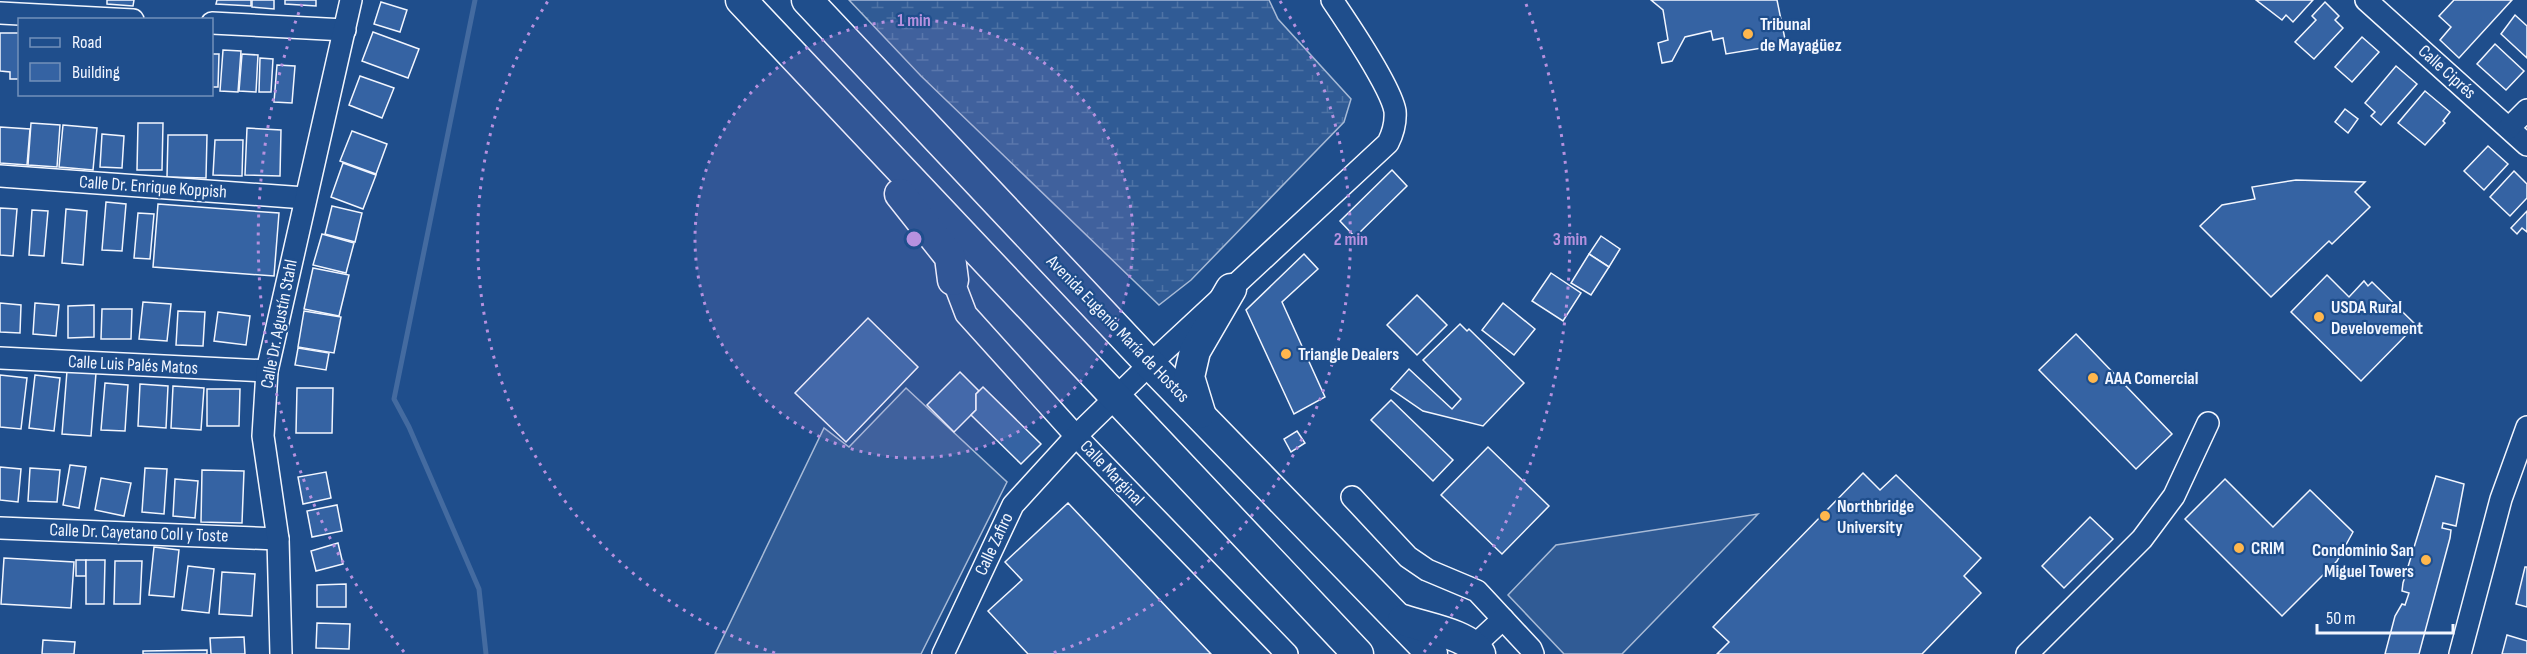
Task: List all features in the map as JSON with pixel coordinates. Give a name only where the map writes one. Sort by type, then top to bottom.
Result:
[{"type":"highway","points":[[741,0],[1358,654]]},
{"type":"highway","name":"Avenida Eugenio María de Hostos","points":[[807,0],[1150,364],[1432,654]]},
{"type":"highway","points":[[771,32],[950,257],[953,280]]},
{"type":"highway","points":[[1201,415],[1189,377],[1195,351],[1232,290]]},
{"type":"highway","points":[[1400,620],[1478,650]]},
{"type":"street","name":"Calle Dr. Agustín Stahl","points":[[281,654],[278,539],[263,436],[267,371],[351,0]]},
{"type":"street","name":"Calle Zafiro","points":[[944,654],[1013,505],[1076,436],[1150,364],[1381,153],[1392,135],[1395,124],[1393,104],[1352,30],[1332,0]]},
{"type":"street","name":"Calle Ciprés","points":[[2366,0],[2527,145]]},
{"type":"street","points":[[0,13],[95,18]]},
{"type":"street","points":[[213,23],[345,30]]},
{"type":"street","points":[[2509,128],[2527,110]]},
{"type":"street","name":"Calle Dr. Enrique Koppish","points":[[0,176],[305,198]]},
{"type":"street","name":"Calle Marginal","points":[[953,280],[966,314],[1076,436],[1287,654]]},
{"type":"street","name":"Calle Luis Palés Matos","points":[[0,358],[267,371]]},
{"type":"street","points":[[2027,654],[2142,539],[2174,496],[2208,423]]},
{"type":"street","points":[[2460,654],[2501,499],[2527,427]]},
{"type":"street","points":[[1352,496],[1408,557],[1427,570],[1478,591],[1533,654]]},
{"type":"street","name":"Calle Dr. Cayetano Coll y Toste","points":[[0,528],[278,539]]},
{"type":"street","points":[[1478,650],[1503,619]]},
{"type":"shaded area","points":[[906,388],[1007,482],[921,654],[715,654],[824,428],[849,447]]},
{"type":"shaded area","points":[[1758,514],[1622,654],[1564,654],[1508,595],[1556,545]]},
{"type":"green space","points":[[849,0],[1269,0],[1278,19],[1351,99],[1344,122],[1191,280],[1159,305],[921,76]]},
{"type":"building","points":[[107,0],[134,0],[133,6],[107,4]]},
{"type":"building","points":[[217,0],[251,0],[251,6],[216,4]]},
{"type":"building","points":[[252,0],[274,0],[274,9],[252,7]]},
{"type":"building","points":[[285,0],[316,0],[316,6],[285,4]]},
{"type":"building","name":"Tribunal de Mayagüez","points":[[1651,0],[1777,0],[1786,44],[1726,54],[1723,38],[1713,40],[1711,31],[1685,37],[1672,61],[1662,63],[1658,43],[1668,40],[1663,10]]},
{"type":"building","points":[[2256,0],[2313,0],[2293,22],[2286,15],[2282,20]]},
{"type":"building","points":[[2454,0],[2512,0],[2459,58],[2440,40],[2451,27],[2439,16]]},
{"type":"building","points":[[381,2],[407,10],[400,32],[374,24]]},
{"type":"building","points":[[2325,2],[2339,16],[2335,20],[2343,28],[2314,59],[2295,42],[2316,20],[2312,16]]},
{"type":"building","points":[[2515,15],[2527,26],[2527,58],[2501,34]]},
{"type":"building","points":[[373,32],[419,49],[408,78],[362,61]]},
{"type":"building","points":[[0,33],[18,33],[18,79],[10,79],[10,72],[0,71]]},
{"type":"building","points":[[2362,37],[2379,52],[2352,82],[2335,67]]},
{"type":"building","points":[[2495,44],[2524,71],[2506,90],[2477,64]]},
{"type":"building","points":[[223,50],[241,51],[238,92],[220,91]]},
{"type":"building","points":[[213,54],[219,54],[218,87],[213,87]]},
{"type":"building","points":[[242,54],[258,55],[256,92],[239,91]]},
{"type":"building","points":[[260,58],[273,59],[271,92],[259,92]]},
{"type":"building","points":[[277,65],[295,66],[292,103],[274,102]]},
{"type":"building","points":[[2396,66],[2417,84],[2381,125],[2371,116],[2375,112],[2365,103]]},
{"type":"building","points":[[360,76],[394,88],[382,118],[349,105]]},
{"type":"building","points":[[2425,91],[2450,112],[2443,121],[2445,123],[2425,145],[2398,123]]},
{"type":"building","points":[[2345,109],[2358,119],[2348,133],[2335,122]]},
{"type":"building","points":[[31,123],[60,125],[57,167],[28,165]]},
{"type":"building","points":[[138,123],[163,123],[162,170],[137,170]]},
{"type":"building","points":[[63,125],[97,128],[93,170],[59,167]]},
{"type":"building","points":[[0,127],[30,129],[27,165],[0,163]]},
{"type":"building","points":[[247,128],[281,130],[280,176],[245,175]]},
{"type":"building","points":[[352,131],[387,144],[376,174],[340,161]]},
{"type":"building","points":[[102,134],[124,136],[122,168],[100,167]]},
{"type":"building","points":[[168,135],[207,135],[206,178],[167,177]]},
{"type":"building","points":[[215,140],[243,140],[242,176],[213,175]]},
{"type":"building","points":[[2488,146],[2508,164],[2484,190],[2464,171]]},
{"type":"building","points":[[343,163],[376,175],[363,209],[331,197]]},
{"type":"building","points":[[1392,170],[1407,186],[1355,237],[1340,221]]},
{"type":"building","points":[[2514,171],[2527,184],[2527,198],[2510,216],[2490,197]]},
{"type":"building","points":[[2296,180],[2365,182],[2355,192],[2370,207],[2332,244],[2329,241],[2271,297],[2200,226],[2222,205],[2255,199],[2252,187]]},
{"type":"building","points":[[106,202],[126,204],[122,251],[102,250]]},
{"type":"building","points":[[158,204],[279,213],[274,276],[153,267]]},
{"type":"building","points":[[332,206],[362,213],[355,242],[325,234]]},
{"type":"building","points":[[0,208],[17,209],[13,256],[0,255]]},
{"type":"building","points":[[66,209],[87,211],[83,265],[62,263]]},
{"type":"building","points":[[32,210],[48,211],[44,256],[29,255]]},
{"type":"building","points":[[2527,211],[2527,232],[2522,228],[2517,234],[2511,228]]},
{"type":"building","points":[[138,213],[154,214],[150,259],[134,258]]},
{"type":"building","points":[[322,234],[354,243],[346,273],[313,265]]},
{"type":"building","points":[[1601,236],[1620,249],[1609,267],[1589,254]]},
{"type":"building","name":"Triangle Dealers","points":[[1304,254],[1318,269],[1282,302],[1325,397],[1294,414],[1246,310]]},
{"type":"building","points":[[1589,254],[1609,267],[1591,295],[1571,283]]},
{"type":"building","points":[[313,268],[349,275],[339,316],[304,309]]},
{"type":"building","points":[[1551,273],[1581,293],[1563,321],[1532,301]]},
{"type":"building","points":[[2327,275],[2349,297],[2364,281],[2368,286],[2372,282],[2416,325],[2361,381],[2291,312]]},
{"type":"building","points":[[1417,295],[1447,325],[1417,355],[1387,325]]},
{"type":"building","points":[[143,302],[171,304],[167,341],[139,339]]},
{"type":"building","points":[[0,303],[21,305],[20,333],[0,332]]},
{"type":"building","points":[[35,303],[59,305],[56,336],[33,334]]},
{"type":"building","points":[[1503,303],[1535,329],[1514,355],[1482,330]]},
{"type":"building","points":[[94,305],[94,337],[68,338],[68,306]]},
{"type":"building","points":[[102,309],[132,309],[131,339],[101,339]]},
{"type":"building","points":[[178,311],[205,312],[203,346],[176,345]]},
{"type":"building","points":[[304,311],[341,317],[334,353],[298,347]]},
{"type":"building","points":[[218,312],[250,316],[246,345],[214,341]]},
{"type":"building","points":[[868,318],[918,367],[846,442],[795,393]]},
{"type":"building","points":[[1460,324],[1467,331],[1469,329],[1524,383],[1483,426],[1423,411],[1391,389],[1409,369],[1452,409],[1461,399],[1423,360]]},
{"type":"building","points":[[2076,334],[2172,434],[2136,469],[2039,370]]},
{"type":"building","points":[[298,348],[329,353],[326,370],[295,365]]},
{"type":"building","points":[[67,371],[96,373],[91,436],[62,434]]},
{"type":"building","points":[[960,372],[979,391],[976,394],[976,410],[954,432],[927,405]]},
{"type":"building","points":[[0,375],[27,378],[21,429],[0,427]]},
{"type":"building","points":[[35,375],[60,378],[54,431],[29,428]]},
{"type":"building","points":[[105,383],[128,385],[125,431],[101,430]]},
{"type":"building","points":[[140,384],[168,386],[166,428],[138,426]]},
{"type":"building","points":[[173,386],[204,388],[201,430],[171,428]]},
{"type":"building","points":[[983,387],[1041,444],[1021,464],[971,415],[976,410],[976,394]]},
{"type":"building","points":[[297,388],[333,388],[332,433],[296,433]]},
{"type":"building","points":[[207,389],[240,389],[239,426],[207,426]]},
{"type":"building","points":[[1391,400],[1453,460],[1433,481],[1371,420]]},
{"type":"building","points":[[1297,431],[1305,443],[1291,452],[1284,439]]},
{"type":"building","points":[[1488,447],[1549,506],[1502,554],[1441,495]]},
{"type":"building","points":[[70,465],[86,467],[79,508],[63,505]]},
{"type":"building","points":[[0,467],[21,469],[18,502],[0,500]]},
{"type":"building","points":[[30,468],[60,470],[57,502],[28,501]]},
{"type":"building","points":[[145,468],[167,469],[164,514],[142,512]]},
{"type":"building","points":[[202,470],[244,471],[242,523],[201,522]]},
{"type":"building","points":[[326,472],[331,498],[303,504],[298,477]]},
{"type":"building","points":[[1863,473],[1880,490],[1896,475],[1981,558],[1964,576],[1981,593],[1922,654],[1717,654],[1729,642],[1713,627]]},
{"type":"building","name":"Condominio San Miguel Towers","points":[[2436,476],[2464,484],[2456,526],[2443,523],[2442,528],[2451,530],[2450,538],[2419,654],[2385,654],[2395,616],[2402,604],[2405,605],[2409,593],[2402,591],[2403,583]]},
{"type":"building","points":[[101,478],[131,483],[124,516],[95,510]]},
{"type":"building","points":[[175,479],[198,481],[195,518],[173,516]]},
{"type":"building","points":[[2225,479],[2273,527],[2310,490],[2353,532],[2337,561],[2282,616],[2185,519]]},
{"type":"building","points":[[1068,503],[1211,654],[1028,654],[988,611],[1022,580],[1005,562]]},
{"type":"building","points":[[337,505],[342,531],[312,537],[307,511]]},
{"type":"building","points":[[2090,517],[2113,539],[2064,588],[2042,566]]},
{"type":"building","points":[[338,543],[343,564],[316,571],[311,551]]},
{"type":"building","points":[[154,547],[179,550],[174,597],[149,595]]},
{"type":"building","points":[[4,558],[74,562],[71,608],[1,604]]},
{"type":"building","points":[[76,560],[86,560],[86,576],[76,576]]},
{"type":"building","points":[[86,560],[105,560],[104,604],[86,604]]},
{"type":"building","points":[[115,561],[142,561],[140,604],[114,604]]},
{"type":"building","points":[[188,566],[214,569],[209,613],[182,610]]},
{"type":"building","points":[[2525,567],[2527,567],[2527,607],[2516,604]]},
{"type":"building","points":[[222,572],[255,574],[252,616],[219,614]]},
{"type":"building","points":[[346,584],[346,607],[317,607],[317,585]]},
{"type":"building","points":[[317,623],[350,624],[349,649],[316,648]]},
{"type":"building","points":[[2507,635],[2527,641],[2527,654],[2502,654]]},
{"type":"building","points":[[244,637],[245,654],[211,654],[210,638]]},
{"type":"building","points":[[43,640],[75,642],[74,654],[42,654]]},
{"type":"building","points":[[207,650],[207,654],[143,654],[143,651]]},
{"type":"waterway","points":[[475,0],[394,399],[409,427],[479,589],[486,654]]},
{"type":"place","name":"Tribunal de Mayagüez","points":[[1748,34]]},
{"type":"place","name":"USDA Rural Develovement","points":[[2319,317]]},
{"type":"place","name":"Triangle Dealers","points":[[1286,354]]},
{"type":"place","name":"AAA Comercial","points":[[2093,378]]},
{"type":"place","name":"Northbridge University","points":[[1825,516]]},
{"type":"place","name":"CRIM","points":[[2239,548]]},
{"type":"place","name":"Condominio San Miguel Towers","points":[[2426,560]]}]
